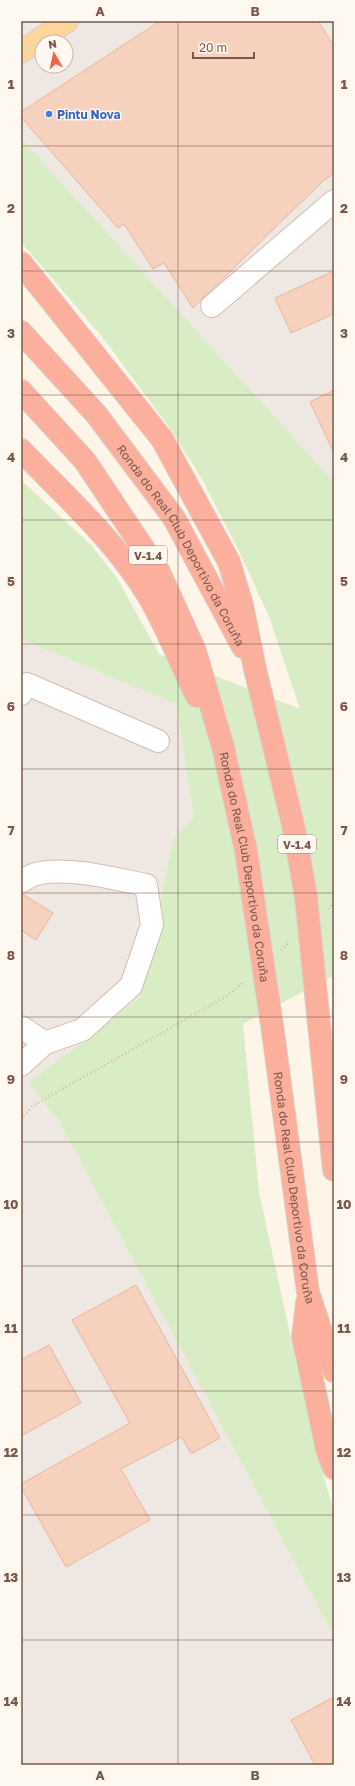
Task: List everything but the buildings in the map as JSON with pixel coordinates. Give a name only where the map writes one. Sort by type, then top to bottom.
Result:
[{"type":"highway","points":[[21,263],[162,439],[229,562],[242,606],[255,669]]},
{"type":"highway","points":[[21,275],[77,332]]},
{"type":"highway","name":"Ronda do Real Club Deportivo da Coruña","points":[[21,332],[96,414],[174,518],[255,669],[294,829],[306,897],[334,1170]]},
{"type":"highway","name":"Ronda do Real Club Deportivo da Coruña","points":[[21,391],[85,461],[159,572],[195,651],[223,747],[246,851],[274,1032],[308,1292],[334,1371]]},
{"type":"highway","points":[[21,450],[102,534],[127,564],[149,596],[172,638],[189,681],[223,747]]},
{"type":"highway","points":[[308,1292],[303,1337],[327,1449],[334,1468]]},
{"type":"main road","points":[[21,52],[67,21]]},
{"type":"lane","points":[[212,306],[334,201]]},
{"type":"lane","points":[[21,694],[27,684],[158,741]]},
{"type":"lane","points":[[21,1065],[45,1043],[82,1030],[131,986],[152,925],[146,885],[65,872],[36,874],[22,881]]},
{"type":"lane","points":[[21,1027],[45,1043]]},
{"type":"path","points":[[322,914],[334,904]]},
{"type":"path","points":[[275,955],[292,940]]},
{"type":"path","points":[[21,1119],[32,1106],[227,996],[245,981]]},
{"type":"shaded area","points":[[21,21],[334,21],[334,482],[21,138]]},
{"type":"shaded area","points":[[21,639],[176,704],[194,817],[173,840],[140,998],[28,1083],[59,1121],[334,1636],[334,1765],[21,1765]]},
{"type":"green space","points":[[21,138],[334,482],[334,975],[243,1024],[259,1192],[313,1439],[334,1512],[334,1636],[59,1121],[28,1083],[140,998],[173,840],[194,817],[176,704],[21,639],[21,480],[91,545],[117,578],[159,654],[300,709],[270,619],[240,553],[202,479],[169,427],[103,338],[21,242]]},
{"type":"place","name":"Pintu Nova","points":[[49,114]]}]
